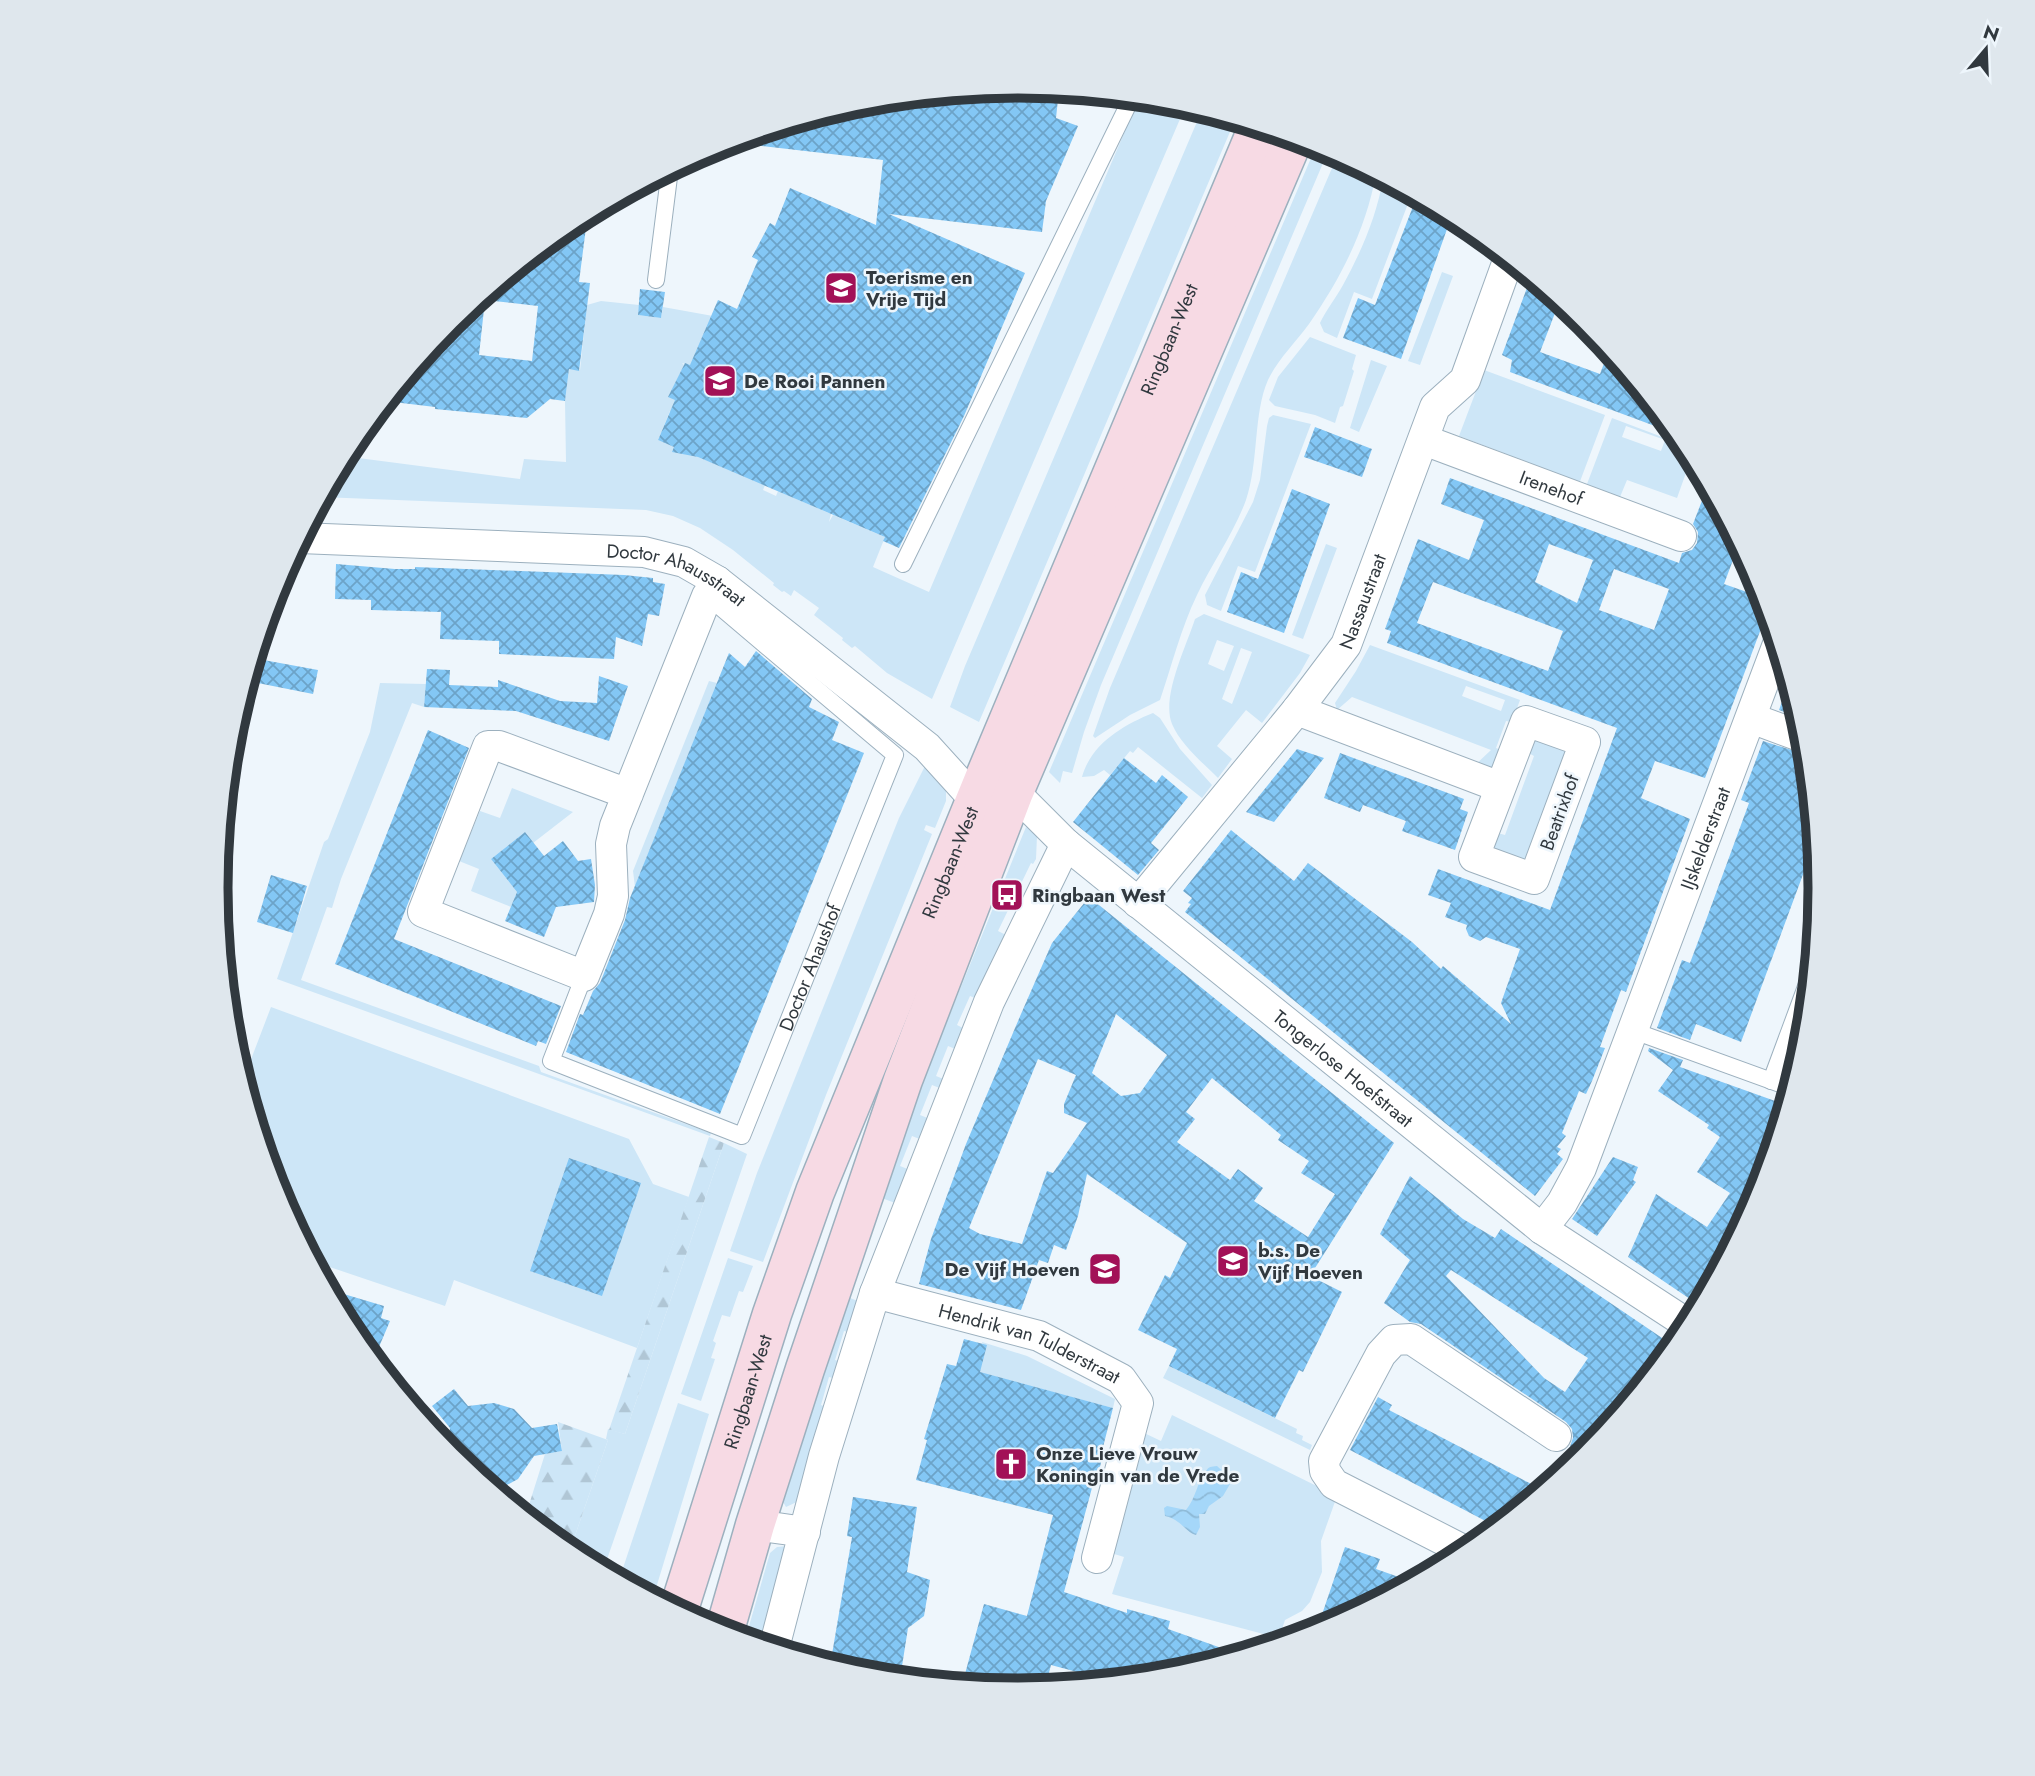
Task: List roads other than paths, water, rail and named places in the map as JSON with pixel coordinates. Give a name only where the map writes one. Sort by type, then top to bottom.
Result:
[{"type":"main road","name":"Ringbaan-West","points":[[681,1603],[772,1314],[815,1192],[975,800],[1255,135]]},
{"type":"main road","name":"Ringbaan-West","points":[[727,1622],[755,1525],[903,1080],[1014,792],[1290,147]]},
{"type":"street","name":"Nassaustraat","points":[[1138,903],[1297,710],[1346,645],[1435,407],[1465,380],[1506,267]]},
{"type":"street","name":"Irenehof","points":[[1424,440],[1681,536]]},
{"type":"street","name":"Doctor Ahausstraat","points":[[309,538],[644,552],[684,562],[712,588],[927,747],[975,800]]},
{"type":"street","name":"Doctor Ahaushof","points":[[584,976],[609,914],[612,896],[611,844],[615,826],[712,588]]},
{"type":"street","name":"IJskelderstraat","points":[[1542,1229],[1562,1203],[1581,1168],[1773,658]]},
{"type":"street","points":[[1297,710],[1500,787]]},
{"type":"street","points":[[1751,718],[1792,733]]},
{"type":"street","name":"Beatrixhof","points":[[1526,721],[1585,742],[1534,878],[1475,856],[1500,787],[1526,721]]},
{"type":"street","points":[[584,976],[423,912],[488,746],[499,746],[628,794]]},
{"type":"street","name":"Tongerlose Hoefstraat","points":[[1014,792],[1066,844],[1542,1229],[1679,1319]]},
{"type":"street","points":[[776,1640],[824,1456],[875,1293],[989,1002],[1066,844]]},
{"type":"street","name":"Hendrik van Tulderstraat","points":[[875,1293],[1039,1336],[1121,1379],[1138,1403],[1097,1558]]},
{"type":"street","points":[[1455,1546],[1334,1484],[1325,1471],[1324,1461],[1381,1354],[1394,1340],[1412,1339],[1556,1436]]},
{"type":"street","points":[[755,1525],[805,1532]]},
{"type":"lane","points":[[903,564],[1128,106]]},
{"type":"lane","points":[[656,280],[669,179]]},
{"type":"lane","name":"Doctor Ahaushof","points":[[584,976],[551,1061],[742,1136],[895,755],[712,588]]},
{"type":"lane","points":[[1771,1081],[1798,1008]]},
{"type":"lane","points":[[1634,1031],[1783,1085]]},
{"type":"water","points":[[1217,1466],[1229,1477],[1230,1484],[1223,1496],[1209,1506],[1205,1514],[1199,1514],[1200,1527],[1196,1535],[1165,1516],[1164,1508],[1167,1506],[1186,1510],[1207,1469]]},
{"type":"place","name":"Toerisme en Vrije Tijd","points":[[841,288]]},
{"type":"place","name":"De Rooi Pannen","points":[[720,381]]},
{"type":"place","name":"Ringbaan West","points":[[1007,895]]},
{"type":"place","name":"b.s. De Vijf Hoeven","points":[[1233,1261]]},
{"type":"place","name":"De Vijf Hoeven","points":[[1105,1269]]},
{"type":"place","name":"Onze Lieve Vrouw Koningin van de Vrede","points":[[1011,1464]]}]
